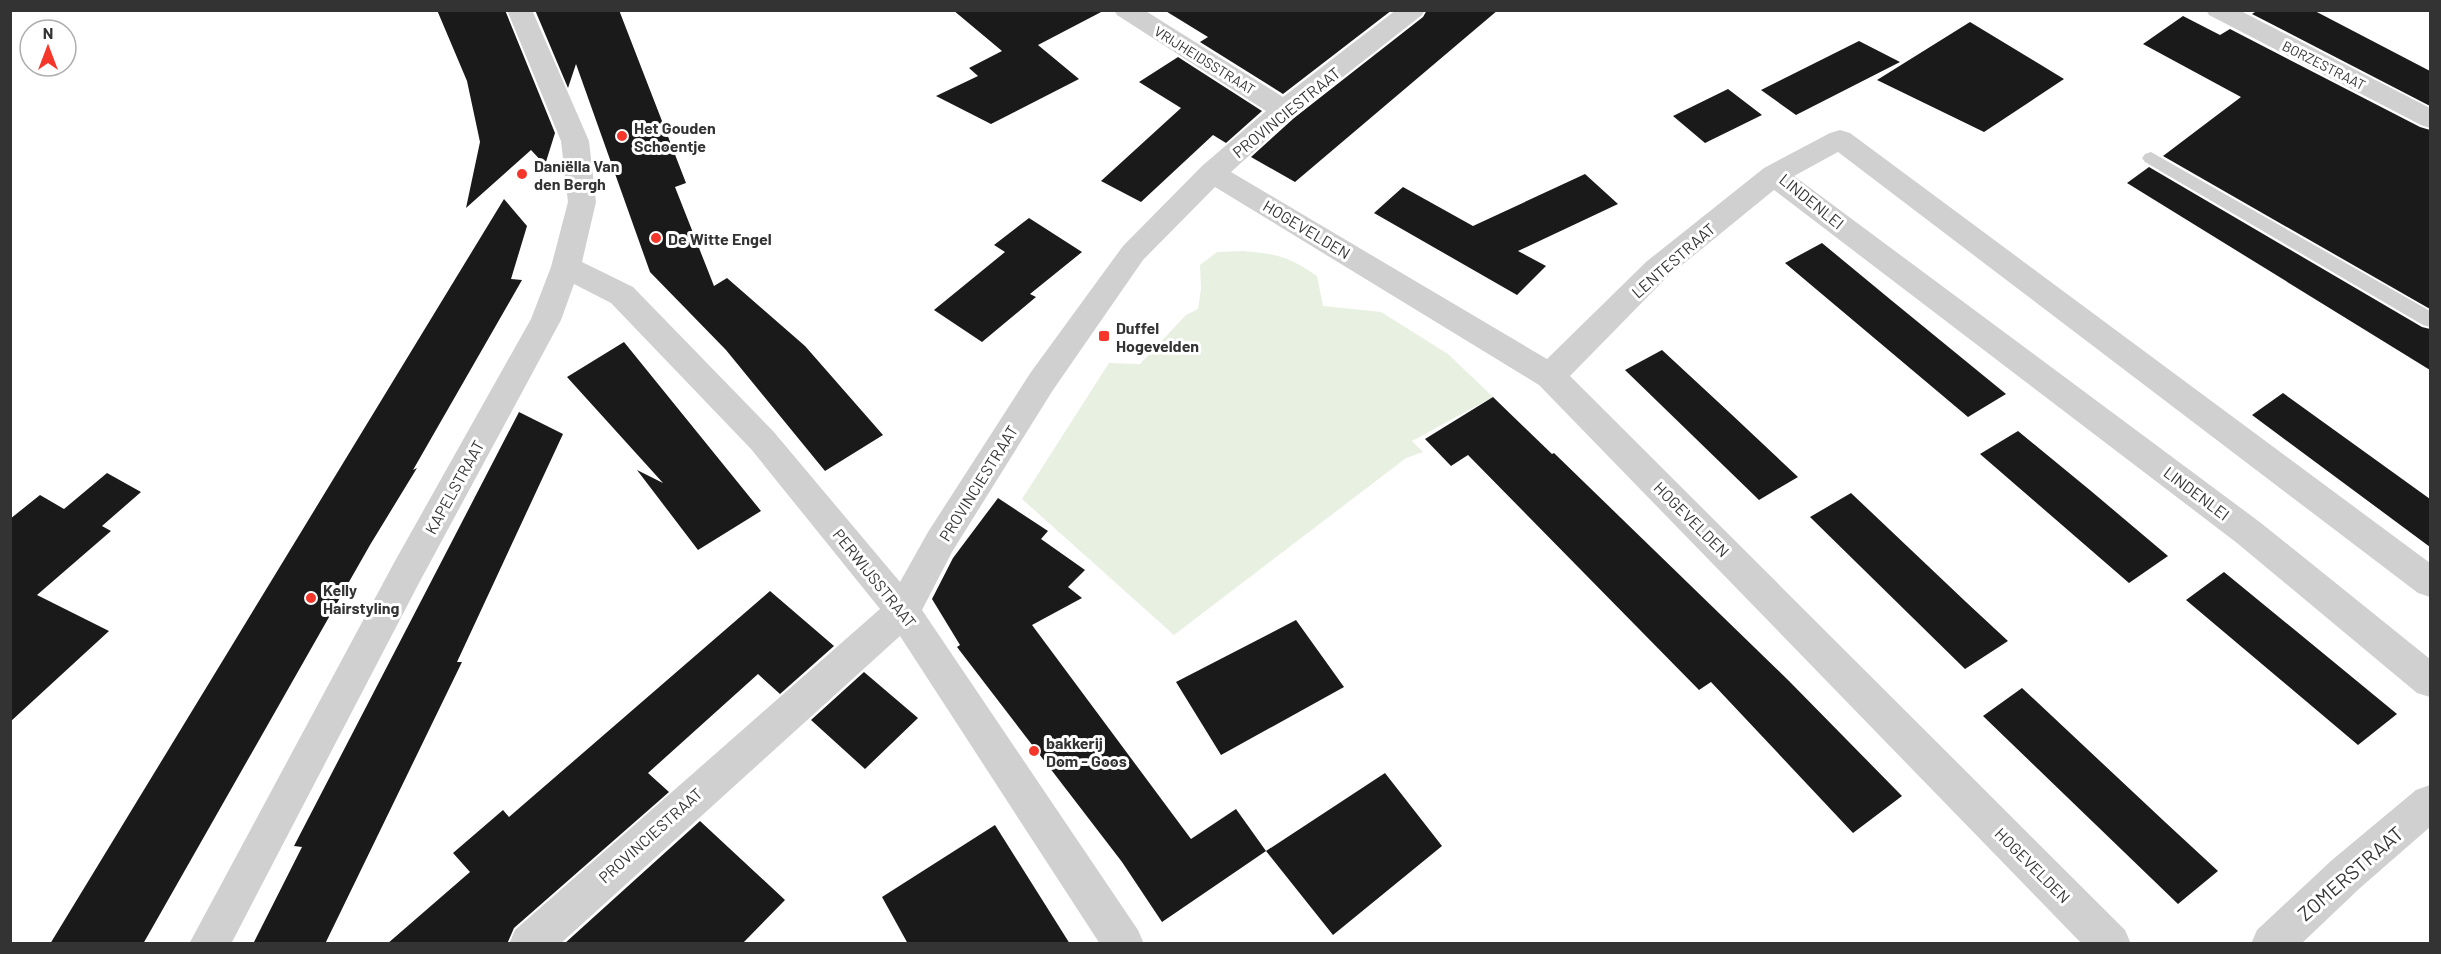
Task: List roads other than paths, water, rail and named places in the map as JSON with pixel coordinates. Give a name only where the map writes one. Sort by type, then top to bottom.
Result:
[{"type":"street","name":"KAPELSTRAAT","points":[[209,944],[546,320],[566,267],[582,202],[575,141],[519,10]]},
{"type":"street","name":"VRIJHEIDSSTRAAT","points":[[1126,10],[1284,110]]},
{"type":"street","name":"PROVINCIESTRAAT","points":[[530,944],[903,611],[940,542],[1042,381],[1133,253],[1212,173],[1284,110],[1413,10]]},
{"type":"street","name":"BORZESTRAAT","points":[[2218,10],[2430,119]]},
{"type":"street","name":"LINDENLEI","points":[[2430,582],[1840,139],[1774,175],[2249,533],[2430,681]]},
{"type":"street","name":"HOGEVELDEN","points":[[1212,173],[1550,376],[2111,944]]},
{"type":"street","name":"LENTESTRAAT","points":[[1550,376],[1656,270],[1774,175]]},
{"type":"street","name":"PERWIJSSTRAAT","points":[[566,267],[622,295],[762,440],[903,611],[1124,944]]},
{"type":"street","name":"ZOMERSTRAAT","points":[[2271,944],[2346,874],[2430,803]]},
{"type":"lane","points":[[2151,158],[2430,321]]},
{"type":"place","name":"Het Gouden Schoentje","points":[[622,136]]},
{"type":"place","name":"Daniëlla Van den Bergh","points":[[522,174]]},
{"type":"place","name":"De Witte Engel","points":[[656,238]]},
{"type":"place","name":"Duffel Hogevelden","points":[[1104,336]]},
{"type":"place","name":"Kelly Hairstyling","points":[[311,598]]},
{"type":"place","name":"bakkerij Dom - Goos","points":[[1034,751]]}]
